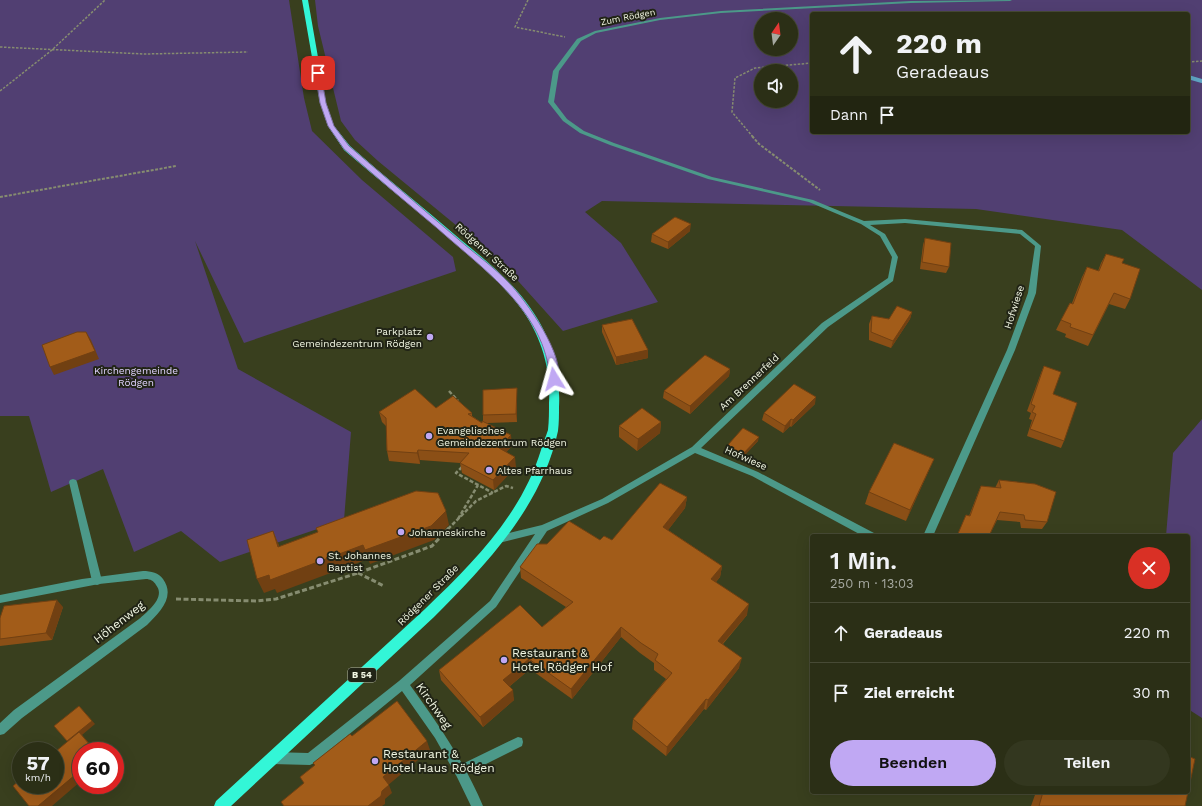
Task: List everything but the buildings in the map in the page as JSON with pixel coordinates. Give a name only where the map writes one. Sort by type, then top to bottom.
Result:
[{"type":"main road","name":"Rödgener Straße","points":[[221,806],[450,594],[499,539],[532,491],[549,443],[555,418],[553,365],[546,342],[532,317],[507,285],[347,148],[331,126],[323,103],[305,0]]},
{"type":"street","name":"Zum Rödgen","points":[[811,200],[759,190],[710,178],[582,132],[565,120],[551,102],[556,71],[579,40],[595,32],[660,19],[721,12],[912,2],[1010,0]]},
{"type":"street","name":"Am Brennerfeld","points":[[499,539],[544,528],[606,501],[695,448],[825,325],[891,279],[895,257],[884,236],[863,223],[811,200]]},
{"type":"street","name":"Hofwiese","points":[[863,223],[905,221],[1022,232],[1038,246],[1032,293],[1011,350],[929,534]]},
{"type":"street","name":"Hofwiese","points":[[695,448],[755,474],[868,534]]},
{"type":"street","points":[[72,482],[96,581]]},
{"type":"street","points":[[272,758],[310,759],[403,684],[493,604],[544,528]]},
{"type":"street","points":[[0,599],[96,581],[150,575],[159,580],[163,585],[162,599]]},
{"type":"street","name":"Höhenweg","points":[[0,730],[18,714],[143,622],[156,610],[162,599]]},
{"type":"street","name":"Kirchweg","points":[[403,684],[439,734],[460,771],[477,806]]},
{"type":"street","points":[[460,771],[518,742]]},
{"type":"path","points":[[0,91],[52,50],[105,0]]},
{"type":"path","points":[[528,0],[515,27],[579,40]]},
{"type":"path","points":[[0,47],[144,54],[248,52]]},
{"type":"path","points":[[1190,62],[1202,61]]},
{"type":"path","points":[[810,63],[755,68],[735,78],[732,112],[759,144],[820,190]]},
{"type":"path","points":[[0,197],[176,166]]},
{"type":"path","points":[[449,390],[462,405]]},
{"type":"path","points":[[466,463],[456,473],[493,493]]},
{"type":"path","points":[[455,524],[478,485]]},
{"type":"path","points":[[162,599],[256,601],[276,599],[358,573],[432,546],[476,501],[506,486],[532,491]]},
{"type":"path","points":[[358,573],[384,586]]},
{"type":"green space","name":"Kirchengemeinde Rödgen","points":[[0,0],[289,0],[304,98],[312,131],[362,180],[453,257],[456,271],[244,343],[195,241],[238,369],[351,432],[344,520],[220,562],[181,531],[134,552],[103,469],[51,492],[29,416],[0,416]]},
{"type":"green space","points":[[315,0],[1202,0],[1202,290],[1122,230],[976,209],[602,201],[585,212],[621,243],[658,302],[563,331],[502,263],[378,161],[355,140],[341,121],[318,26]]},
{"type":"green space","points":[[1202,419],[1202,718],[1190,710],[1190,534],[1166,534],[1173,453]]},
{"type":"waterway","points":[[1190,78],[1202,81]]},
{"type":"place","name":"Parkplatz Gemeindezentrum Rödgen","points":[[430,337]]},
{"type":"place","name":"Evangelisches Gemeindezentrum Rödgen","points":[[429,436]]},
{"type":"place","name":"Altes Pfarrhaus","points":[[489,470]]},
{"type":"place","name":"Johanneskirche","points":[[401,532]]},
{"type":"place","name":"St. Johannes Baptist","points":[[320,561]]},
{"type":"place","name":"Restaurant & Hotel Rödger Hof","points":[[504,660]]},
{"type":"place","name":"Restaurant & Hotel Haus Rödgen","points":[[375,761]]},
{"type":"route","points":[[318,73],[323,103],[331,126],[347,148],[488,267],[507,285],[532,317],[546,342],[553,365],[554,379]]}]
